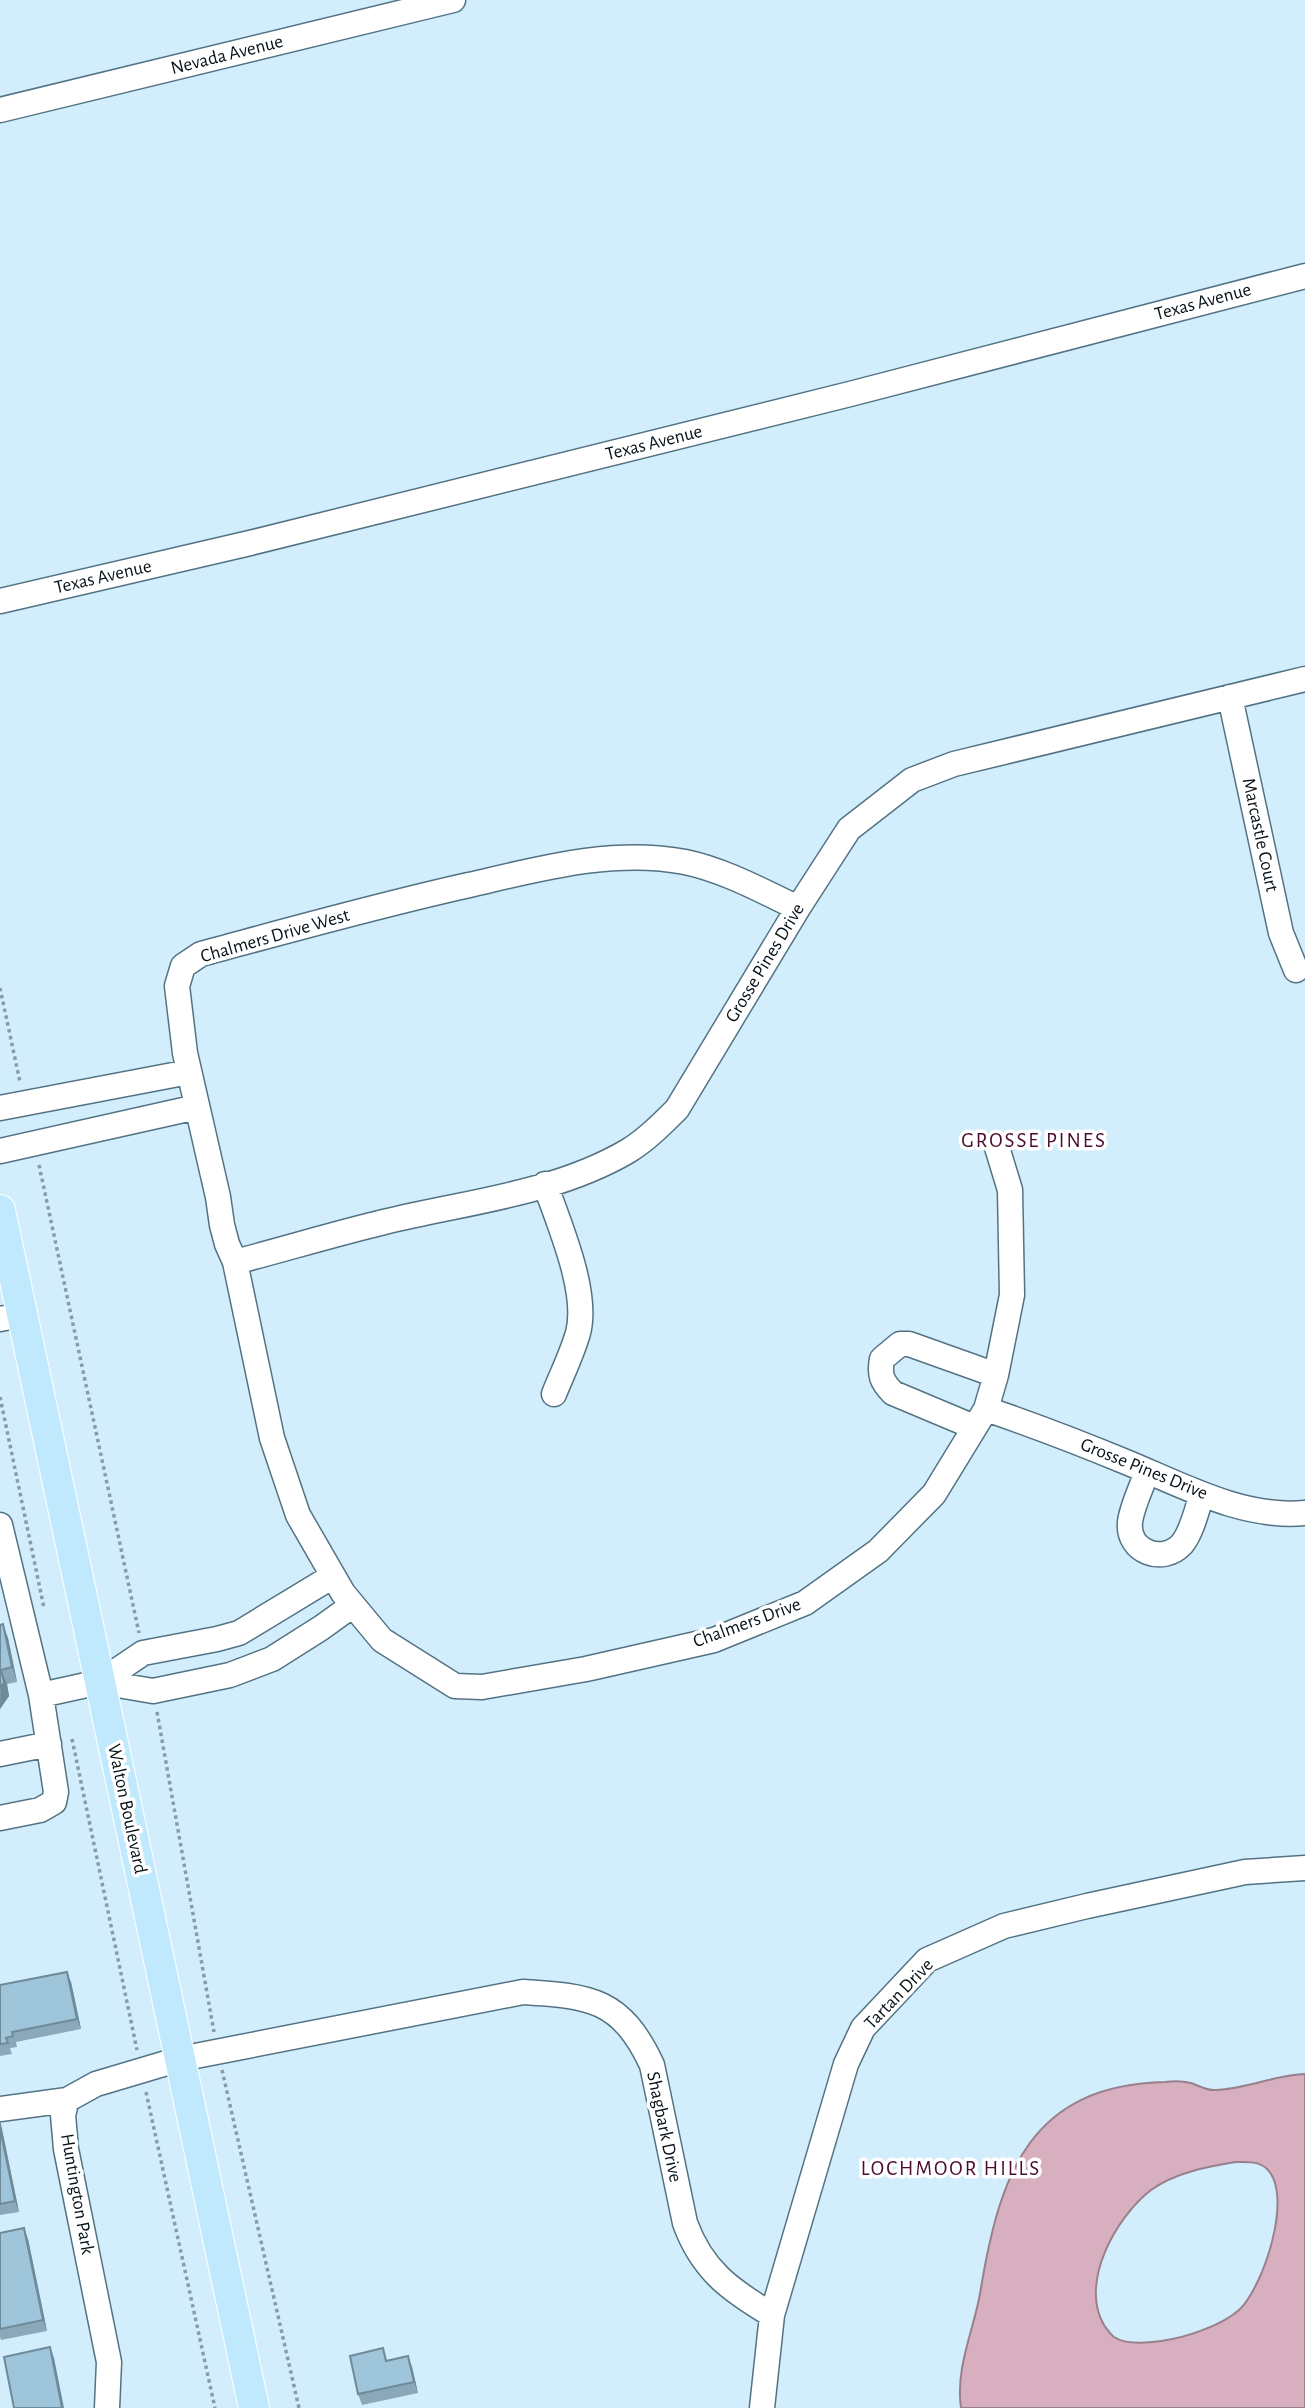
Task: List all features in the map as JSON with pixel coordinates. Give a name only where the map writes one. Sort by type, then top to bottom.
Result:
[{"type":"main road","name":"Walton Boulevard","points":[[0,1210],[11,1317],[100,1682],[254,2408]]},
{"type":"street","name":"Nevada Avenue","points":[[0,110],[453,0]]},
{"type":"street","name":"Texas Avenue","points":[[0,601],[250,543],[824,401],[1305,276]]},
{"type":"street","name":"Grosse Pines Drive","points":[[235,1262],[385,1222],[570,1178],[628,1151],[677,1109],[798,908],[849,829],[912,780],[954,764],[1305,679]]},
{"type":"street","name":"Marcastle Court","points":[[1230,697],[1281,933],[1296,970]]},
{"type":"street","name":"Chalmers Drive West","points":[[343,1591],[298,1515],[272,1438],[235,1262],[222,1225],[189,1072],[177,986],[183,966],[201,954],[436,892],[558,864],[625,858],[685,862],[729,876],[798,908]]},
{"type":"street","points":[[0,1108],[189,1072]]},
{"type":"street","points":[[0,1151],[197,1107]]},
{"type":"street","name":"Chalmers Drive","points":[[343,1591],[382,1640],[455,1685],[482,1687],[586,1669],[714,1640],[805,1603],[878,1550],[934,1494],[980,1418],[996,1375],[1012,1295],[1010,1190],[996,1144]]},
{"type":"street","points":[[545,1184],[572,1264],[580,1305],[578,1332],[554,1394]]},
{"type":"street","name":"Grosse Pines Drive","points":[[996,1375],[909,1344],[900,1344],[882,1359],[880,1371],[883,1383],[893,1393],[980,1418],[1054,1433],[1202,1494],[1257,1511],[1305,1513]]},
{"type":"street","points":[[1147,1471],[1130,1522],[1132,1538],[1142,1551],[1159,1555],[1174,1552],[1184,1542],[1202,1494]]},
{"type":"street","points":[[0,1525],[3,1550],[41,1695],[60,1737],[54,1802],[40,1810],[0,1818]]},
{"type":"street","points":[[41,1695],[100,1682],[143,1653],[217,1640],[343,1591]]},
{"type":"street","points":[[100,1682],[153,1691],[230,1675],[272,1659],[321,1628],[343,1591]]},
{"type":"street","points":[[0,1754],[60,1737]]},
{"type":"street","name":"Tartan Drive","points":[[772,2315],[846,2064],[863,2028],[928,1960],[1004,1926],[1245,1872],[1305,1868]]},
{"type":"street","name":"Shagbark Drive","points":[[180,2059],[523,1992],[570,1995],[603,2005],[626,2021],[641,2041],[652,2065],[685,2223],[694,2247],[734,2292],[772,2315]]},
{"type":"street","points":[[0,2109],[67,2100],[96,2084],[180,2059]]},
{"type":"street","name":"Huntington Park","points":[[67,2100],[63,2115],[66,2149],[109,2362],[107,2408]]},
{"type":"street","points":[[762,2408],[772,2315]]},
{"type":"path","points":[[0,1397],[45,1611]]},
{"type":"path","points":[[60,1737],[141,2072],[215,2408]]},
{"type":"shaded area","points":[[1305,2074],[1305,2408],[961,2408],[963,2362],[999,2208],[1012,2173],[1030,2143],[1053,2118],[1082,2099],[1119,2087],[1178,2081],[1216,2090]],"holes":[[[1236,2162],[1256,2163],[1266,2168],[1274,2180],[1277,2198],[1277,2218],[1266,2262],[1248,2299],[1231,2316],[1191,2334],[1143,2343],[1114,2337],[1104,2325],[1097,2308],[1096,2290],[1105,2252],[1125,2217],[1151,2190],[1171,2179],[1203,2168]]]},
{"type":"building","points":[[3,1624],[12,1667],[1,1670],[4,1682],[0,1688],[0,1625]]},
{"type":"building","points":[[67,1972],[77,2019],[12,2032],[13,2036],[6,2038],[8,2043],[0,2044],[0,1985]]},
{"type":"building","points":[[0,2128],[15,2201],[0,2204]]},
{"type":"building","points":[[24,2228],[43,2320],[0,2329],[0,2233]]},
{"type":"building","points":[[50,2347],[62,2408],[14,2408],[4,2357]]},
{"type":"building","points":[[383,2348],[386,2361],[408,2356],[414,2382],[358,2394],[350,2356]]},
{"type":"district","name":"GROSSE PINES","points":[[1034,1140]]},
{"type":"district","name":"LOCHMOOR HILLS","points":[[951,2168]]}]
